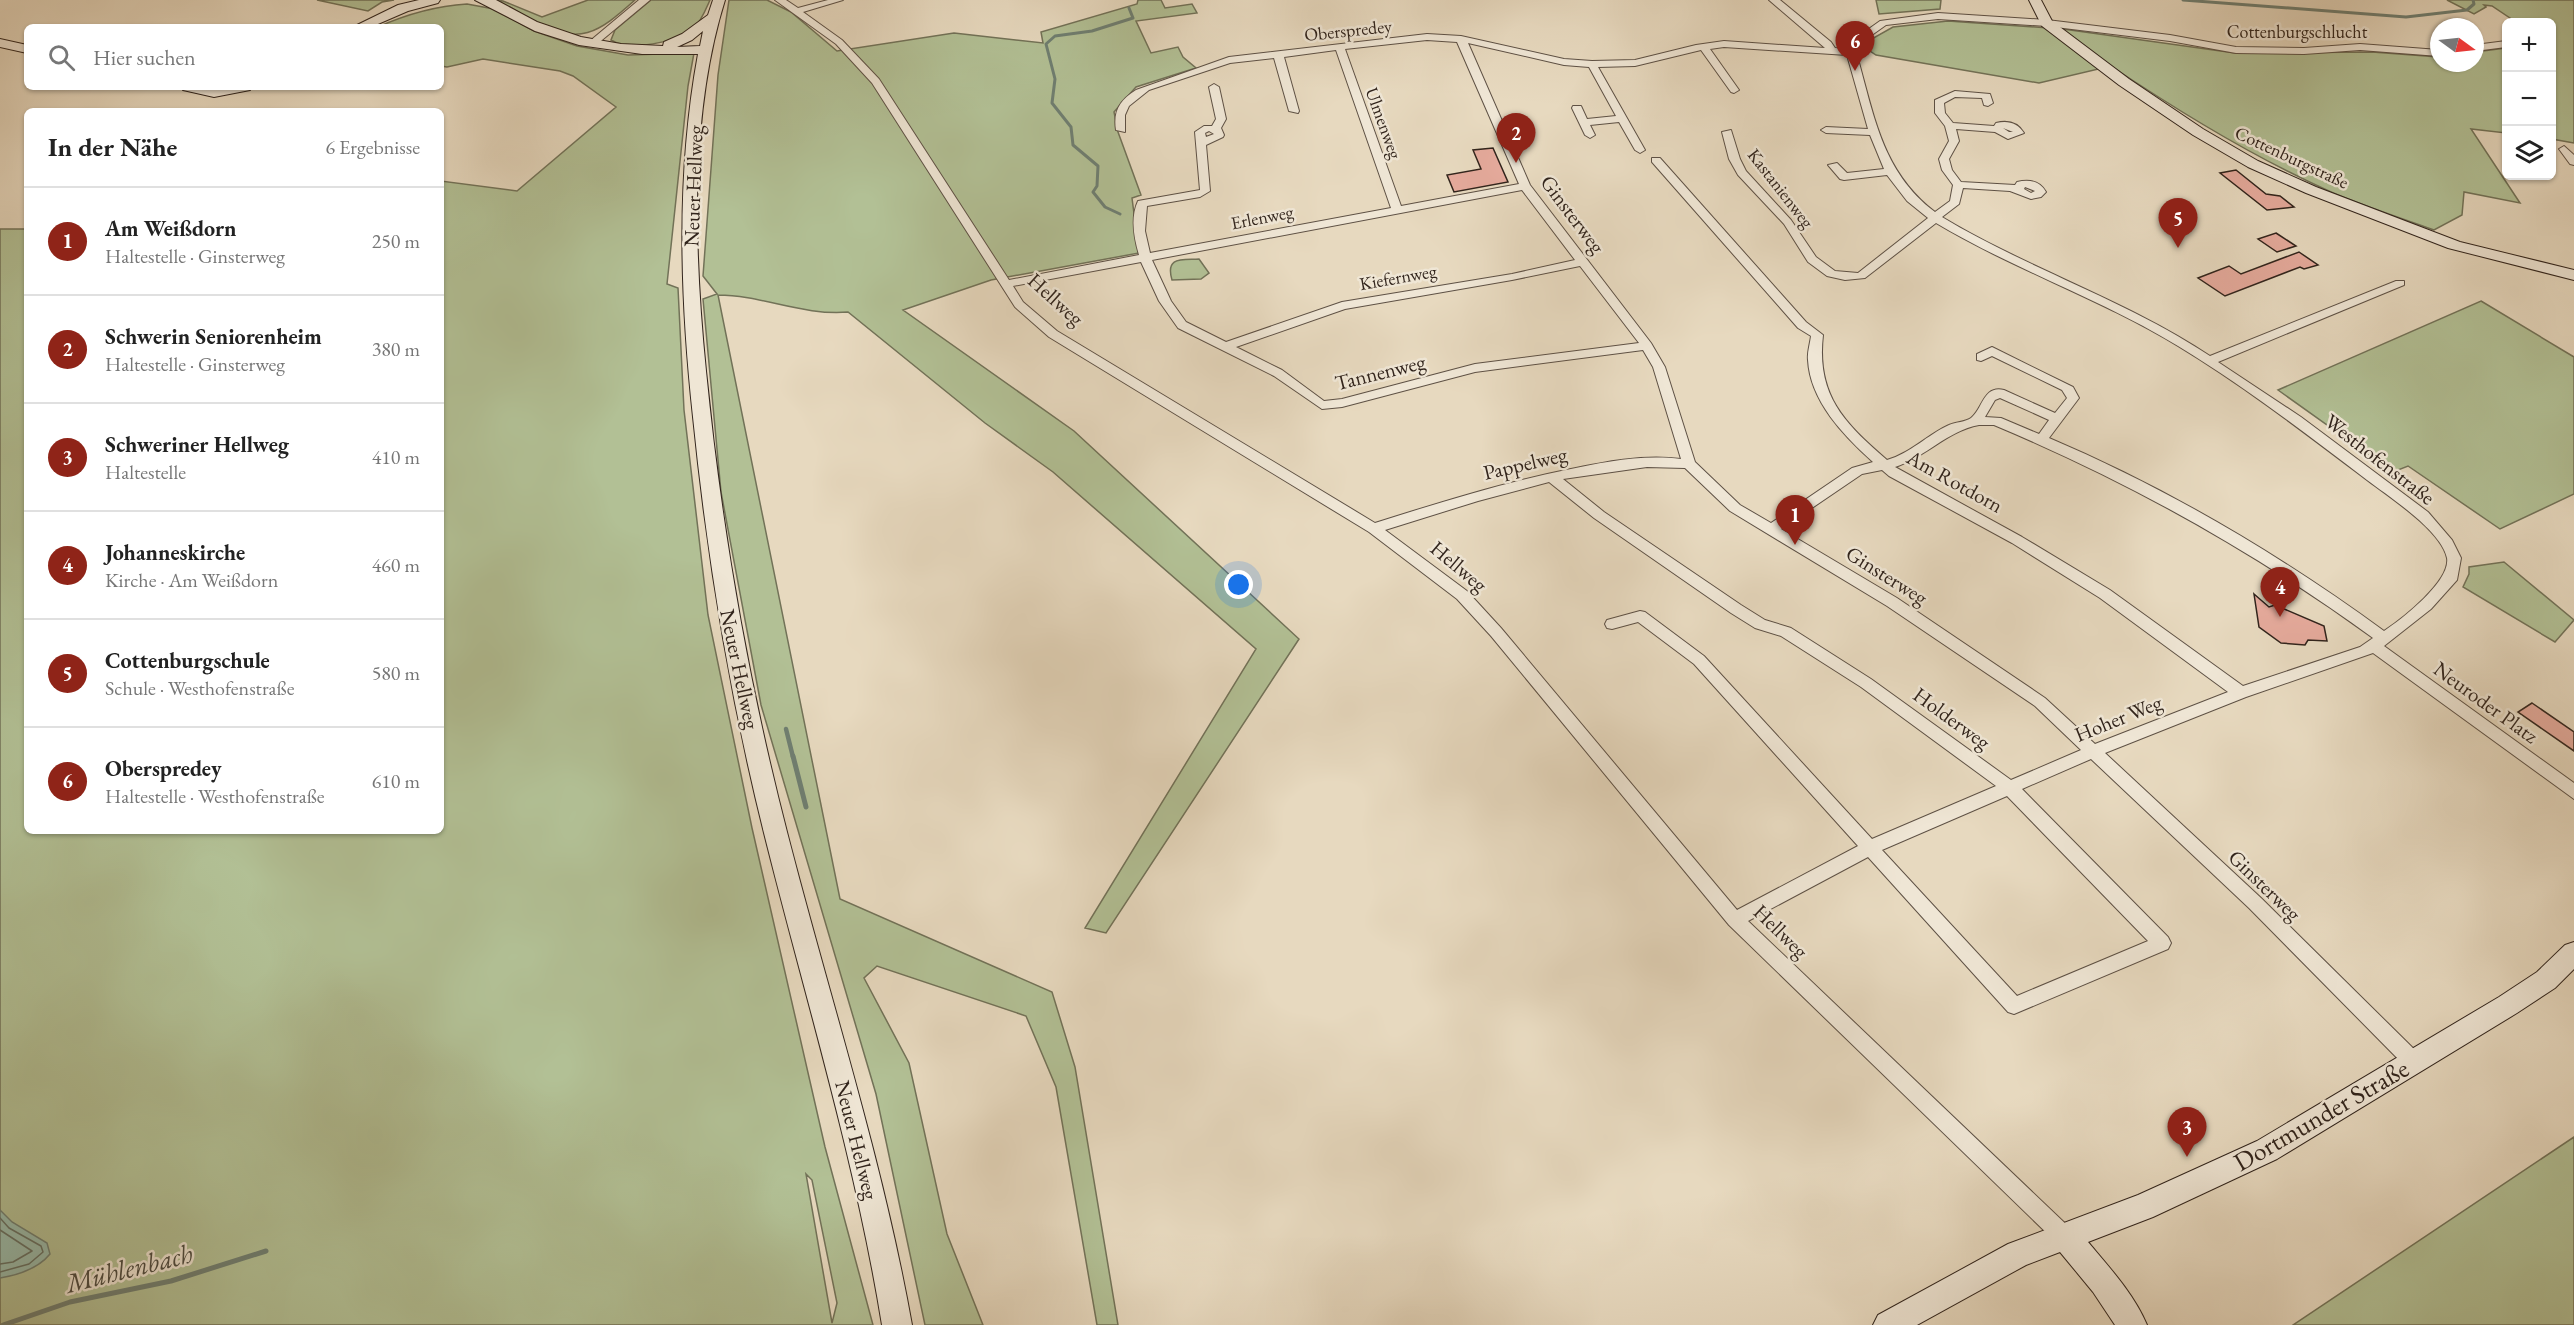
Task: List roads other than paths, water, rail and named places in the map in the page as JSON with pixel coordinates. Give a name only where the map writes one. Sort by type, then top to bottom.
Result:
[{"type":"main road","points":[[367,24],[395,11],[434,0]]},
{"type":"main road","points":[[481,0],[499,5],[539,28],[593,43],[658,51],[706,46]]},
{"type":"main road","name":"Neuer Hellweg","points":[[718,0],[697,95],[693,155],[690,277],[703,447],[729,619],[774,828],[850,1108],[888,1263],[897,1325]]},
{"type":"main road","name":"Cottenburgstraße","points":[[2035,0],[2047,23],[2159,107],[2253,164],[2311,190],[2454,245],[2492,257],[2574,275]]},
{"type":"main road","points":[[669,45],[687,37],[713,17]]},
{"type":"main road","points":[[0,43],[24,48]]},
{"type":"main road","points":[[619,46],[706,46]]},
{"type":"main road","points":[[201,90],[214,93],[229,90]]},
{"type":"main road","name":"Dortmunder Straße","points":[[1888,1325],[2018,1254],[2143,1207],[2284,1140],[2546,980],[2574,953]]},
{"type":"main road","points":[[2064,1236],[2103,1282],[2132,1325]]},
{"type":"street","points":[[593,43],[645,0]]},
{"type":"street","name":"Hellweg","points":[[780,0],[839,42],[876,81],[1019,304],[1053,334],[1374,529],[1461,595],[1496,632],[1735,920],[2064,1236]]},
{"type":"street","points":[[798,11],[838,0]]},
{"type":"street","points":[[1774,0],[1828,44],[1831,50]]},
{"type":"street","points":[[1851,52],[1859,40],[1876,26],[1906,18],[1938,16],[2047,23]]},
{"type":"street","name":"Cottenburgschlucht","points":[[2047,23],[2170,38],[2236,50],[2304,51],[2360,47],[2430,52]]},
{"type":"street","name":"Oberspredey","points":[[1120,130],[1119,111],[1125,101],[1146,88],[1229,60],[1427,37],[1461,39],[1564,62],[1592,64],[1635,63],[1704,47],[1733,44],[1851,52]]},
{"type":"street","name":"Ginsterweg","points":[[1461,39],[1525,186],[1647,346],[1659,367],[1689,464],[1735,508],[1861,583],[2040,702],[2255,903],[2413,1061]]},
{"type":"street","points":[[2484,47],[2502,45]]},
{"type":"street","points":[[1704,47],[1734,90]]},
{"type":"street","name":"Ulmenweg","points":[[1340,48],[1397,210]]},
{"type":"street","name":"Westhofenstraße","points":[[1851,52],[1874,132],[1890,171],[1911,199],[1934,217],[1959,232],[2110,304],[2182,343],[2296,420],[2423,515],[2445,540],[2454,558],[2452,576],[2426,605],[2378,642]]},
{"type":"street","name":"Oberspredey","points":[[1278,54],[1294,111]]},
{"type":"street","points":[[1592,64],[1640,150]]},
{"type":"street","name":"Tannenweg","points":[[1214,87],[1221,119],[1215,129],[1208,128],[1200,132],[1205,190],[1200,194],[1142,203],[1138,216],[1147,258],[1172,314],[1182,325],[1278,373],[1322,405],[1342,403],[1475,368],[1647,346]]},
{"type":"street","points":[[1988,103],[1986,96],[1947,94],[1939,102],[1940,112],[1950,126],[1954,141],[1944,159],[1947,170],[1958,185],[2018,189]]},
{"type":"street","points":[[1577,108],[1590,135]]},
{"type":"street","points":[[1822,118],[1830,143]]},
{"type":"street","points":[[1583,122],[1622,119]]},
{"type":"street","points":[[1950,126],[1997,129]]},
{"type":"street","points":[[1826,130],[1874,132]]},
{"type":"street","name":"Kastanienweg","points":[[1727,132],[1736,163],[1746,178],[1795,231],[1807,255],[1820,267],[1846,278],[1862,276],[1955,202],[1958,185]]},
{"type":"street","points":[[2564,149],[2574,162]]},
{"type":"street","name":"Am Rotdorn","points":[[1656,160],[1802,325],[1817,335],[1814,360],[1822,393],[1837,417],[1864,447],[1894,473],[2017,540],[2105,594],[2241,693]]},
{"type":"street","points":[[1833,165],[1844,177],[1890,171]]},
{"type":"street","name":"Erlenweg","points":[[1005,284],[1525,186]]},
{"type":"street","name":"Kiefernweg","points":[[1225,347],[1288,323],[1342,306],[1512,277],[1582,262]]},
{"type":"street","points":[[2209,361],[2400,284]]},
{"type":"street","points":[[1981,357],[1992,351],[2067,387],[2073,398],[2042,440]]},
{"type":"street","points":[[1770,530],[1857,471],[1870,465],[1899,461],[1960,424],[1976,420],[1991,397],[2000,393],[2058,419]]},
{"type":"street","name":"Neuroder Platz","points":[[1976,420],[1996,421],[2116,473],[2178,504],[2265,555],[2336,602],[2378,642],[2574,792]]},
{"type":"street","name":"Pappelweg","points":[[1374,529],[1465,499],[1551,477],[1618,464],[1671,461],[1689,464]]},
{"type":"street","name":"Holderweg","points":[[1551,477],[1599,516],[1736,609],[1760,624],[1786,632],[1866,683],[2010,788],[2162,943],[2014,1006],[1871,847]]},
{"type":"street","points":[[1612,624],[1640,616],[1699,660],[1871,847]]},
{"type":"street","name":"Hoher Weg","points":[[1735,920],[1871,847],[2094,751],[2241,693],[2365,651],[2378,642]]},
{"type":"water","points":[[0,1210],[12,1222],[47,1243],[50,1254],[40,1264],[0,1278]]},
{"type":"waterway","points":[[2183,0],[2406,17],[2467,10],[2474,4],[2473,0]]},
{"type":"waterway","points":[[1120,214],[1105,207],[1093,192],[1097,186],[1098,166],[1073,145],[1071,127],[1052,103],[1055,79],[1046,44],[1055,36],[1092,31],[1133,18],[1129,8]]},
{"type":"waterway","points":[[786,729],[793,757]]},
{"type":"waterway","points":[[793,756],[806,807]]},
{"type":"waterway","name":"Mühlenbach","points":[[3,1325],[70,1302],[171,1281],[266,1251]]},
{"type":"place","name":"Oberspredey","points":[[1855,71]]},
{"type":"place","name":"Schwerin Seniorenheim","points":[[1516,163]]},
{"type":"place","name":"Cottenburgschule","points":[[2178,248]]},
{"type":"place","name":"Am Weißdorn","points":[[1795,545]]},
{"type":"place","name":"Johanneskirche","points":[[2280,617]]},
{"type":"place","name":"Schweriner Hellweg","points":[[2187,1157]]}]
